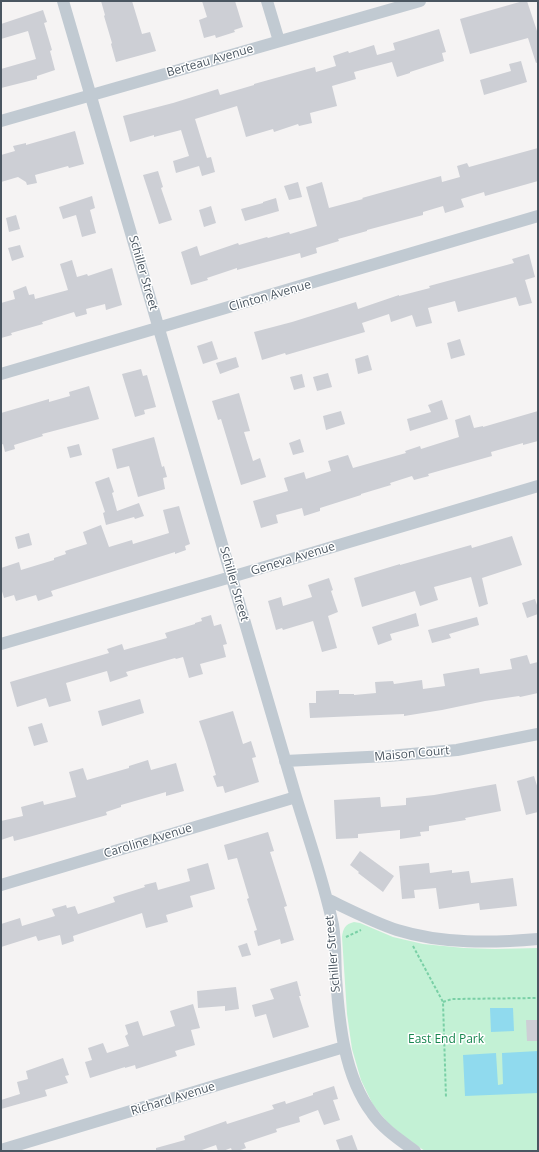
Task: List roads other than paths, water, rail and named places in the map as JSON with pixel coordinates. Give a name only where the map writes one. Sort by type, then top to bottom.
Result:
[{"type":"street","name":"Schiller Street","points":[[63,1],[285,761],[327,899],[333,927],[337,1001],[344,1047],[358,1088],[372,1113],[392,1134],[415,1151]]},
{"type":"street","points":[[268,1],[279,41]]},
{"type":"street","name":"Berteau Avenue","points":[[1,121],[420,1]]},
{"type":"street","name":"Clinton Avenue","points":[[1,374],[538,216]]},
{"type":"street","name":"Geneva Avenue","points":[[1,644],[538,486]]},
{"type":"street","name":"Maison Court","points":[[285,761],[388,756],[457,750],[538,734]]},
{"type":"street","name":"Caroline Avenue","points":[[1,886],[296,797]]},
{"type":"street","points":[[327,899],[366,918],[398,930],[427,937],[476,941],[514,941],[538,939]]},
{"type":"street","name":"Richard Avenue","points":[[1,1150],[344,1047]]},
{"type":"water","points":[[490,1008],[513,1008],[514,1031],[491,1032]]},
{"type":"water","points":[[538,1051],[538,1093],[465,1096],[463,1055],[496,1053],[498,1085],[503,1084],[502,1053]]},
{"type":"park label","name":"East End Park","points":[[446,1040]]}]
